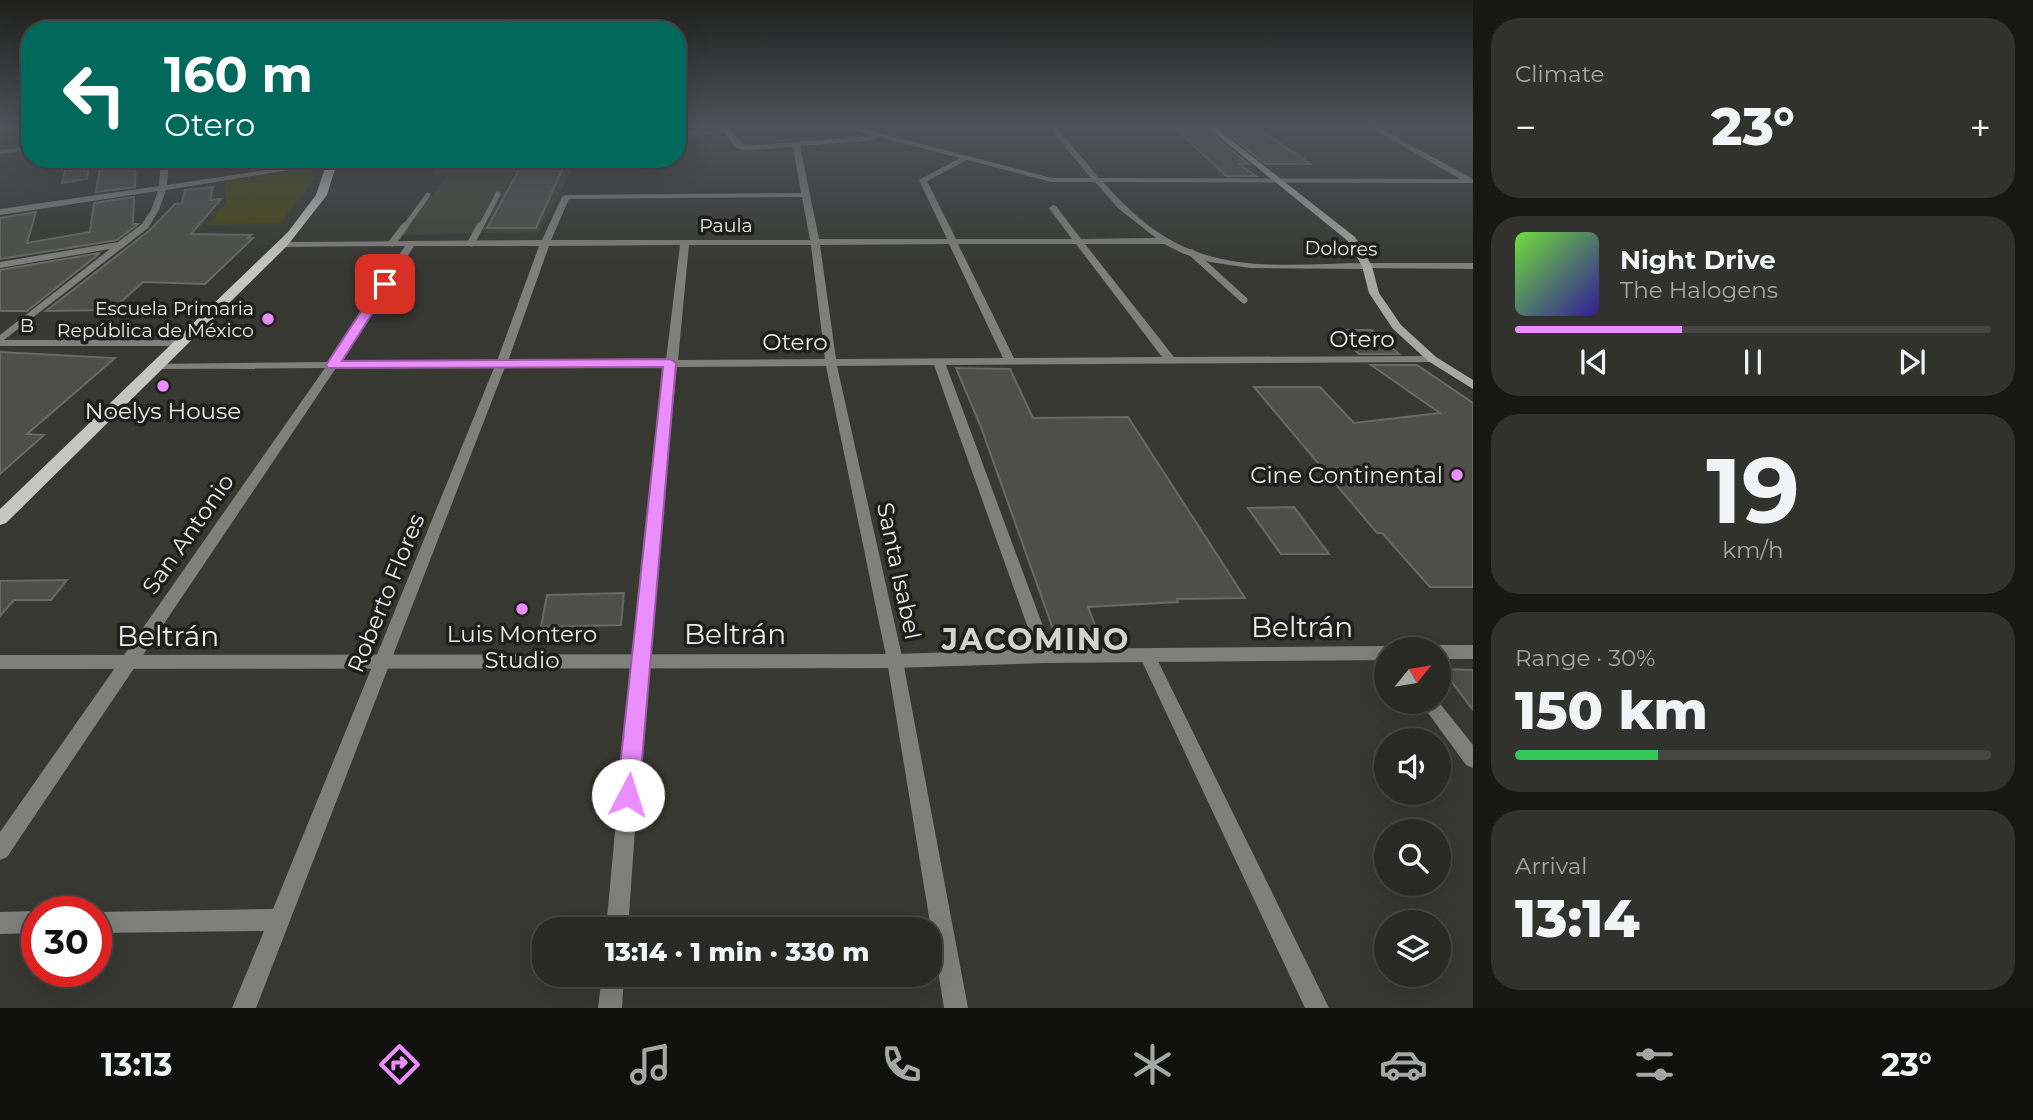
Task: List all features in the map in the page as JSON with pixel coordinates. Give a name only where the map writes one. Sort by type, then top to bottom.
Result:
[{"type":"main road","points":[[0,519],[283,244],[319,200],[326,189],[330,173]]},
{"type":"main road","points":[[1269,173],[1352,239],[1367,266],[1380,303],[1397,327],[1432,359],[1473,385]]},
{"type":"street","points":[[0,341],[145,226],[157,209],[165,187],[165,173]]},
{"type":"street","points":[[0,212],[252,173]]},
{"type":"street","name":"Santa Isabel","points":[[802,173],[815,242],[831,362],[895,661],[956,1008]]},
{"type":"street","points":[[937,173],[923,180],[1010,362]]},
{"type":"street","points":[[1024,173],[1051,180],[1098,181],[1471,182]]},
{"type":"street","name":"Dolores","points":[[1091,173],[1128,213],[1168,241],[1210,260],[1367,266],[1473,266]]},
{"type":"street","points":[[1455,173],[1471,182]]},
{"type":"street","name":"Roberto Flores","points":[[244,1008],[501,364],[545,243],[569,196],[806,195]]},
{"type":"street","points":[[1053,208],[1171,361]]},
{"type":"street","name":"Paula","points":[[283,244],[1168,241]]},
{"type":"street","points":[[618,917],[639,660],[685,242]]},
{"type":"street","name":"San Antonio","points":[[0,850],[333,365],[412,243]]},
{"type":"street","points":[[0,265],[120,245]]},
{"type":"street","name":"B","points":[[0,341],[180,343]]},
{"type":"street","name":"Otero","points":[[158,366],[1432,359]]},
{"type":"street","points":[[939,362],[1046,656]]},
{"type":"street","points":[[1451,652],[1473,652]]},
{"type":"street","name":"Beltrán","points":[[0,662],[895,661],[1046,656],[1374,653]]},
{"type":"street","points":[[1147,655],[1317,1008]]},
{"type":"street","points":[[1438,714],[1473,759]]},
{"type":"street","points":[[112,922],[278,920]]},
{"type":"street","points":[[0,923],[21,922]]},
{"type":"street","points":[[610,1008],[612,987]]},
{"type":"lane","points":[[471,243],[498,194]]},
{"type":"lane","points":[[392,243],[429,195]]},
{"type":"lane","points":[[1192,253],[1244,300]]},
{"type":"shaded area","points":[[283,173],[312,173],[313,180],[281,223],[208,225],[226,202],[226,181]]},
{"type":"shaded area","points":[[571,173],[538,232],[402,235],[447,176],[433,175]]},
{"type":"building","points":[[64,173],[88,173],[87,179],[62,183]]},
{"type":"building","points":[[99,173],[135,173],[135,187],[96,192]]},
{"type":"building","points":[[517,173],[561,173],[536,228],[487,228]]},
{"type":"building","points":[[1223,173],[1252,173],[1256,176],[1226,176]]},
{"type":"building","points":[[213,187],[210,200],[221,199],[191,234],[251,235],[248,238],[253,238],[205,284],[143,282],[112,310],[46,311],[150,230],[175,204],[182,203],[185,190]]},
{"type":"building","points":[[134,197],[133,224],[138,224],[117,240],[0,259],[0,218],[36,212],[27,243],[90,232],[94,203]]},
{"type":"building","points":[[100,253],[27,311],[0,311],[0,270]]},
{"type":"building","points":[[1333,330],[1372,330],[1399,354],[1359,354]]},
{"type":"building","points":[[0,352],[115,358],[27,434],[44,435],[0,474]]},
{"type":"building","points":[[1371,365],[1417,365],[1473,403],[1473,587],[1430,587],[1382,533],[1377,533],[1254,387],[1320,387],[1354,423],[1440,413]]},
{"type":"building","points":[[956,368],[1010,369],[1033,418],[1128,417],[1245,598],[1177,599],[1178,602],[1088,607],[1097,630],[1053,629],[981,427]]},
{"type":"building","points":[[1294,507],[1329,554],[1281,554],[1248,508]]},
{"type":"building","points":[[67,580],[51,600],[14,600],[0,616],[0,581]]},
{"type":"building","points":[[624,593],[621,625],[541,627],[547,595]]},
{"type":"building","points":[[1451,669],[1473,670],[1473,710],[1451,681]]},
{"type":"place","name":"Escuela Primaria República de México","points":[[268,319]]},
{"type":"place","name":"Noelys House","points":[[163,386]]},
{"type":"place","name":"Cine Continental","points":[[1457,475]]},
{"type":"place","name":"Luis Montero Studio","points":[[522,609]]},
{"type":"district","name":"JACOMINO","points":[[1036,640]]},
{"type":"route","points":[[385,284],[333,365],[670,363],[639,660],[628,795]]}]
